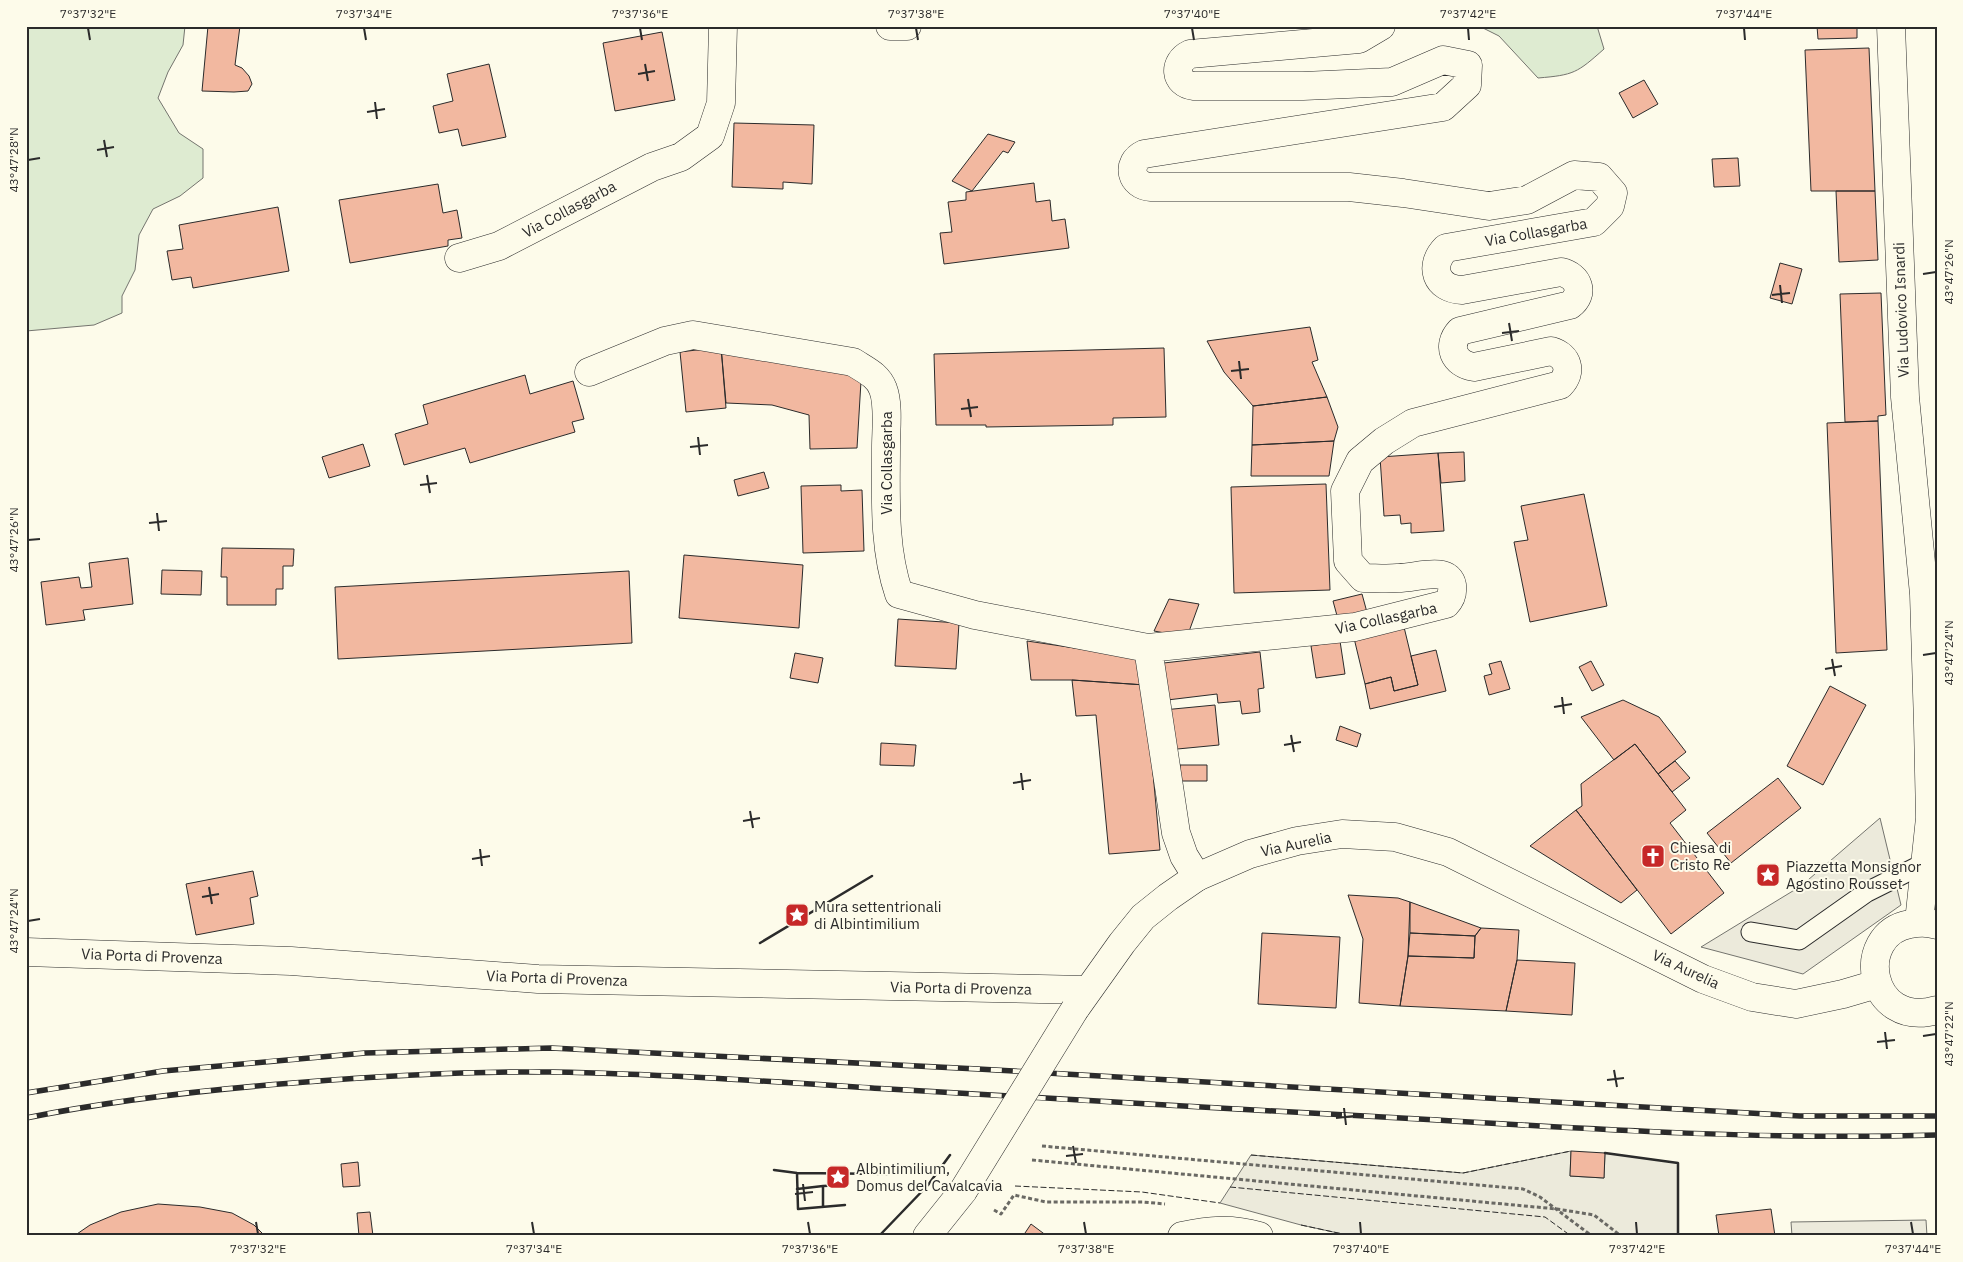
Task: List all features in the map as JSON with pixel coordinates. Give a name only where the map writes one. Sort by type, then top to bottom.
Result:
[{"type":"street","name":"Via Collasgarba","points":[[459,258],[499,246],[652,167],[681,157],[710,136],[721,102],[723,26]]},
{"type":"street","points":[[890,26],[908,26]]},
{"type":"street","name":"Via Collasgarba","points":[[589,372],[665,341],[693,335],[853,362],[875,376],[884,390],[886,409],[886,519],[892,573],[899,594],[975,615],[1148,648],[1355,627],[1446,604],[1453,590],[1446,576],[1441,574],[1398,578],[1363,578],[1348,561],[1345,491],[1360,461],[1384,441],[1413,423],[1560,385],[1565,380],[1568,368],[1567,362],[1563,356],[1551,351],[1474,367],[1467,366],[1456,359],[1452,348],[1453,342],[1460,331],[1570,306],[1579,291],[1576,280],[1572,276],[1561,272],[1454,290],[1441,282],[1437,275],[1437,260],[1446,248],[1594,222],[1610,206],[1613,193],[1599,177],[1574,175],[1527,200],[1489,206],[1349,187],[1151,187],[1140,184],[1135,179],[1133,167],[1138,156],[1144,154],[1443,107],[1467,85],[1468,65],[1443,60],[1392,82],[1303,86],[1194,86],[1184,84],[1178,75],[1178,64],[1185,56],[1190,54],[1359,39],[1381,26]]},
{"type":"street","name":"Via Ludovico Isnardi","points":[[1891,26],[1905,397],[1930,592],[1931,864],[1928,924]]},
{"type":"street","points":[[1148,648],[1176,833],[1184,856],[1197,877]]},
{"type":"street","name":"Via Aurelia","points":[[927,1236],[963,1191],[1081,1000],[1143,917],[1197,877],[1250,854],[1297,841],[1342,834],[1395,837],[1448,852],[1702,979],[1752,997],[1796,1004],[1843,994],[1877,984]]},
{"type":"street","points":[[1928,924],[1905,925],[1892,931],[1876,955],[1874,969],[1877,984],[1884,997],[1896,1007],[1910,1013],[1925,1014],[1937,1010]]},
{"type":"street","name":"Via Porta di Provenza","points":[[26,952],[291,961],[538,979],[1081,1000]]},
{"type":"street","points":[[1182,1236],[1210,1230],[1242,1231],[1259,1236]]},
{"type":"lane","points":[[1750,932],[1799,940],[1866,892],[1931,864]]},
{"type":"path","points":[[1042,1146],[1523,1190],[1540,1196],[1592,1236]]},
{"type":"path","points":[[1032,1160],[1556,1209],[1594,1215],[1621,1236]]},
{"type":"path","points":[[1001,1214],[1014,1195],[1046,1202],[1142,1202],[1170,1205]]},
{"type":"green space","points":[[26,26],[185,26],[183,45],[168,72],[158,98],[179,133],[203,149],[203,178],[180,196],[153,209],[139,235],[135,270],[122,296],[122,313],[94,325],[26,331]]},
{"type":"green space","points":[[1479,26],[1597,26],[1604,49],[1581,68],[1568,74],[1538,78],[1499,36]]},
{"type":"shaded area","points":[[1880,818],[1901,905],[1803,974],[1701,947],[1801,886]]},
{"type":"shaded area","points":[[1571,1151],[1570,1176],[1604,1178],[1605,1153],[1678,1163],[1678,1236],[1352,1236],[1301,1225],[1220,1203],[1251,1155],[1463,1173]]},
{"type":"shaded area","points":[[1926,1220],[1927,1236],[1792,1236],[1791,1222]]},
{"type":"building","points":[[208,26],[240,26],[235,65],[242,68],[249,76],[252,84],[248,91],[202,91]]},
{"type":"building","points":[[1817,26],[1857,26],[1857,38],[1818,39]]},
{"type":"building","points":[[662,32],[675,100],[615,111],[603,43]]},
{"type":"building","points":[[1869,48],[1875,191],[1811,191],[1805,50]]},
{"type":"building","points":[[489,64],[506,137],[462,146],[458,129],[439,133],[433,106],[453,101],[447,74]]},
{"type":"building","points":[[1644,80],[1658,104],[1633,118],[1619,93]]},
{"type":"building","points":[[734,123],[814,125],[812,184],[783,182],[783,189],[732,187]]},
{"type":"building","points":[[988,134],[1015,142],[1008,153],[1003,151],[972,191],[952,181]]},
{"type":"building","points":[[1738,158],[1740,186],[1714,187],[1712,159]]},
{"type":"building","points":[[1034,183],[1036,202],[1050,200],[1052,221],[1065,219],[1069,248],[944,264],[940,233],[952,232],[948,202],[966,200],[966,192]]},
{"type":"building","points":[[438,184],[443,213],[457,210],[462,238],[448,240],[448,246],[350,263],[339,200]]},
{"type":"building","points":[[1836,191],[1875,191],[1878,260],[1839,262]]},
{"type":"building","points":[[278,207],[289,271],[193,288],[191,277],[172,280],[167,251],[183,249],[179,225]]},
{"type":"building","points":[[1780,263],[1802,269],[1792,304],[1770,298]]},
{"type":"building","points":[[1881,293],[1886,415],[1878,416],[1878,421],[1845,422],[1840,294]]},
{"type":"building","points":[[1310,327],[1318,360],[1312,362],[1327,397],[1253,406],[1224,372],[1207,341]]},
{"type":"building","points":[[721,347],[838,369],[861,381],[857,448],[810,449],[809,415],[772,405],[726,403]]},
{"type":"building","points":[[721,347],[726,408],[686,412],[680,352]]},
{"type":"building","points":[[1164,348],[1166,417],[1113,418],[1113,425],[986,427],[986,425],[936,425],[934,354]]},
{"type":"building","points":[[525,375],[530,394],[573,381],[584,419],[572,422],[575,432],[470,463],[465,448],[404,465],[395,434],[428,424],[423,405]]},
{"type":"building","points":[[1327,397],[1338,427],[1334,441],[1252,445],[1253,406]]},
{"type":"building","points":[[1878,421],[1887,650],[1836,653],[1827,423]]},
{"type":"building","points":[[1334,441],[1329,476],[1251,476],[1252,445]]},
{"type":"building","points":[[363,444],[370,466],[329,478],[322,457]]},
{"type":"building","points":[[1464,452],[1465,481],[1441,483],[1438,453]]},
{"type":"building","points":[[1438,453],[1444,531],[1411,533],[1411,523],[1401,524],[1400,515],[1384,516],[1380,457]]},
{"type":"building","points":[[764,472],[769,488],[738,496],[734,480]]},
{"type":"building","points":[[1326,484],[1330,590],[1234,593],[1231,487]]},
{"type":"building","points":[[841,485],[841,491],[862,490],[864,551],[803,553],[801,486]]},
{"type":"building","points":[[1584,494],[1607,606],[1530,622],[1514,542],[1528,540],[1521,506]]},
{"type":"building","points":[[222,548],[294,549],[293,566],[283,566],[283,589],[276,589],[276,605],[227,605],[227,577],[221,577]]},
{"type":"building","points":[[684,555],[803,565],[799,628],[679,618]]},
{"type":"building","points":[[128,558],[133,604],[83,610],[85,620],[46,625],[41,582],[79,577],[81,588],[92,587],[89,563]]},
{"type":"building","points":[[162,570],[202,571],[201,595],[161,594]]},
{"type":"building","points":[[629,571],[632,643],[338,659],[335,587]]},
{"type":"building","points":[[1362,594],[1368,616],[1339,623],[1333,601]]},
{"type":"building","points":[[1169,599],[1199,604],[1187,637],[1154,631]]},
{"type":"building","points":[[898,619],[959,623],[956,669],[895,666]]},
{"type":"building","points":[[1404,627],[1418,685],[1394,691],[1391,677],[1365,684],[1354,638]]},
{"type":"building","points":[[1027,641],[1143,658],[1145,685],[1072,680],[1031,680]]},
{"type":"building","points":[[1340,641],[1345,674],[1316,678],[1311,646]]},
{"type":"building","points":[[1436,650],[1446,691],[1370,709],[1365,684],[1391,677],[1394,691],[1418,685],[1411,656]]},
{"type":"building","points":[[1260,652],[1264,688],[1258,689],[1260,712],[1242,714],[1240,701],[1218,703],[1217,694],[1159,701],[1155,664]]},
{"type":"building","points":[[795,653],[823,658],[818,683],[790,678]]},
{"type":"building","points":[[1501,661],[1510,689],[1489,695],[1484,676],[1492,674],[1489,664]]},
{"type":"building","points":[[1591,661],[1604,685],[1592,691],[1579,667]]},
{"type":"building","points":[[1072,680],[1145,685],[1160,850],[1109,854],[1096,715],[1076,716]]},
{"type":"building","points":[[1830,686],[1866,705],[1823,785],[1787,766]]},
{"type":"building","points":[[1623,700],[1659,717],[1686,752],[1658,774],[1635,744],[1614,760],[1581,717]]},
{"type":"building","points":[[1215,705],[1219,745],[1167,750],[1163,710]]},
{"type":"building","points":[[1340,726],[1361,734],[1357,747],[1336,740]]},
{"type":"building","points":[[881,743],[916,745],[914,766],[880,765]]},
{"type":"building","name":"Chiesa di Cristo Re","points":[[1635,744],[1686,810],[1670,823],[1724,893],[1671,934],[1576,810],[1582,806],[1581,784]]},
{"type":"building","points":[[1675,761],[1690,778],[1672,792],[1658,774]]},
{"type":"building","points":[[1180,765],[1207,765],[1207,781],[1180,781]]},
{"type":"building","points":[[1778,778],[1801,808],[1731,863],[1707,833]]},
{"type":"building","points":[[1576,810],[1637,890],[1621,903],[1530,846]]},
{"type":"building","points":[[253,871],[258,896],[250,898],[254,924],[196,935],[186,884]]},
{"type":"building","points":[[1348,895],[1398,898],[1410,902],[1408,956],[1400,1006],[1359,1003],[1363,939]]},
{"type":"building","points":[[1410,902],[1481,928],[1475,936],[1410,933]]},
{"type":"building","points":[[1481,928],[1519,930],[1517,960],[1506,1011],[1400,1006],[1408,956],[1474,958],[1475,936]]},
{"type":"building","points":[[1262,933],[1340,937],[1336,1008],[1258,1004]]},
{"type":"building","points":[[1410,933],[1475,936],[1474,958],[1408,956]]},
{"type":"building","points":[[1517,960],[1575,963],[1572,1015],[1506,1011]]},
{"type":"building","points":[[1571,1151],[1605,1153],[1604,1178],[1570,1176]]},
{"type":"building","points":[[358,1162],[360,1186],[343,1187],[341,1164]]},
{"type":"building","points":[[158,1204],[200,1207],[232,1213],[254,1225],[265,1236],[74,1236],[90,1225],[121,1212]]},
{"type":"building","points":[[1771,1209],[1775,1236],[1719,1236],[1716,1215]]},
{"type":"building","points":[[370,1212],[373,1236],[359,1236],[357,1213]]},
{"type":"building","points":[[1031,1224],[1047,1236],[1023,1236]]},
{"type":"railway","points":[[26,1093],[163,1071],[365,1053],[551,1048],[978,1069],[1800,1116],[1937,1116]]},
{"type":"railway","points":[[26,1118],[126,1101],[260,1086],[423,1074],[553,1072],[721,1079],[1624,1130],[1749,1135],[1937,1135]]},
{"type":"fence","points":[[1251,1155],[1463,1173],[1571,1151]]},
{"type":"fence","points":[[1015,1186],[1142,1192],[1220,1203]]},
{"type":"fence","points":[[1230,1187],[1545,1217],[1571,1236]]},
{"type":"fence","points":[[1301,1225],[1352,1236]]},
{"type":"wall","points":[[760,943],[872,876]]},
{"type":"wall","points":[[1605,1153],[1678,1163],[1678,1236]]},
{"type":"wall","points":[[879,1236],[928,1185],[950,1155]]},
{"type":"wall","points":[[774,1170],[797,1173],[889,1174]]},
{"type":"wall","points":[[797,1173],[798,1209],[845,1205]]},
{"type":"wall","points":[[823,1186],[844,1185]]},
{"type":"wall","points":[[797,1189],[823,1186],[823,1207]]},
{"type":"place","name":"Chiesa di Cristo Re","points":[[1653,856]]},
{"type":"place","name":"Piazzetta Monsignor Agostino Rousset","points":[[1768,875]]},
{"type":"place","name":"Mura settentrionali di Albintimilium","points":[[797,915]]},
{"type":"place","name":"Albintimilium, Domus del Cavalcavia","points":[[838,1177]]}]
